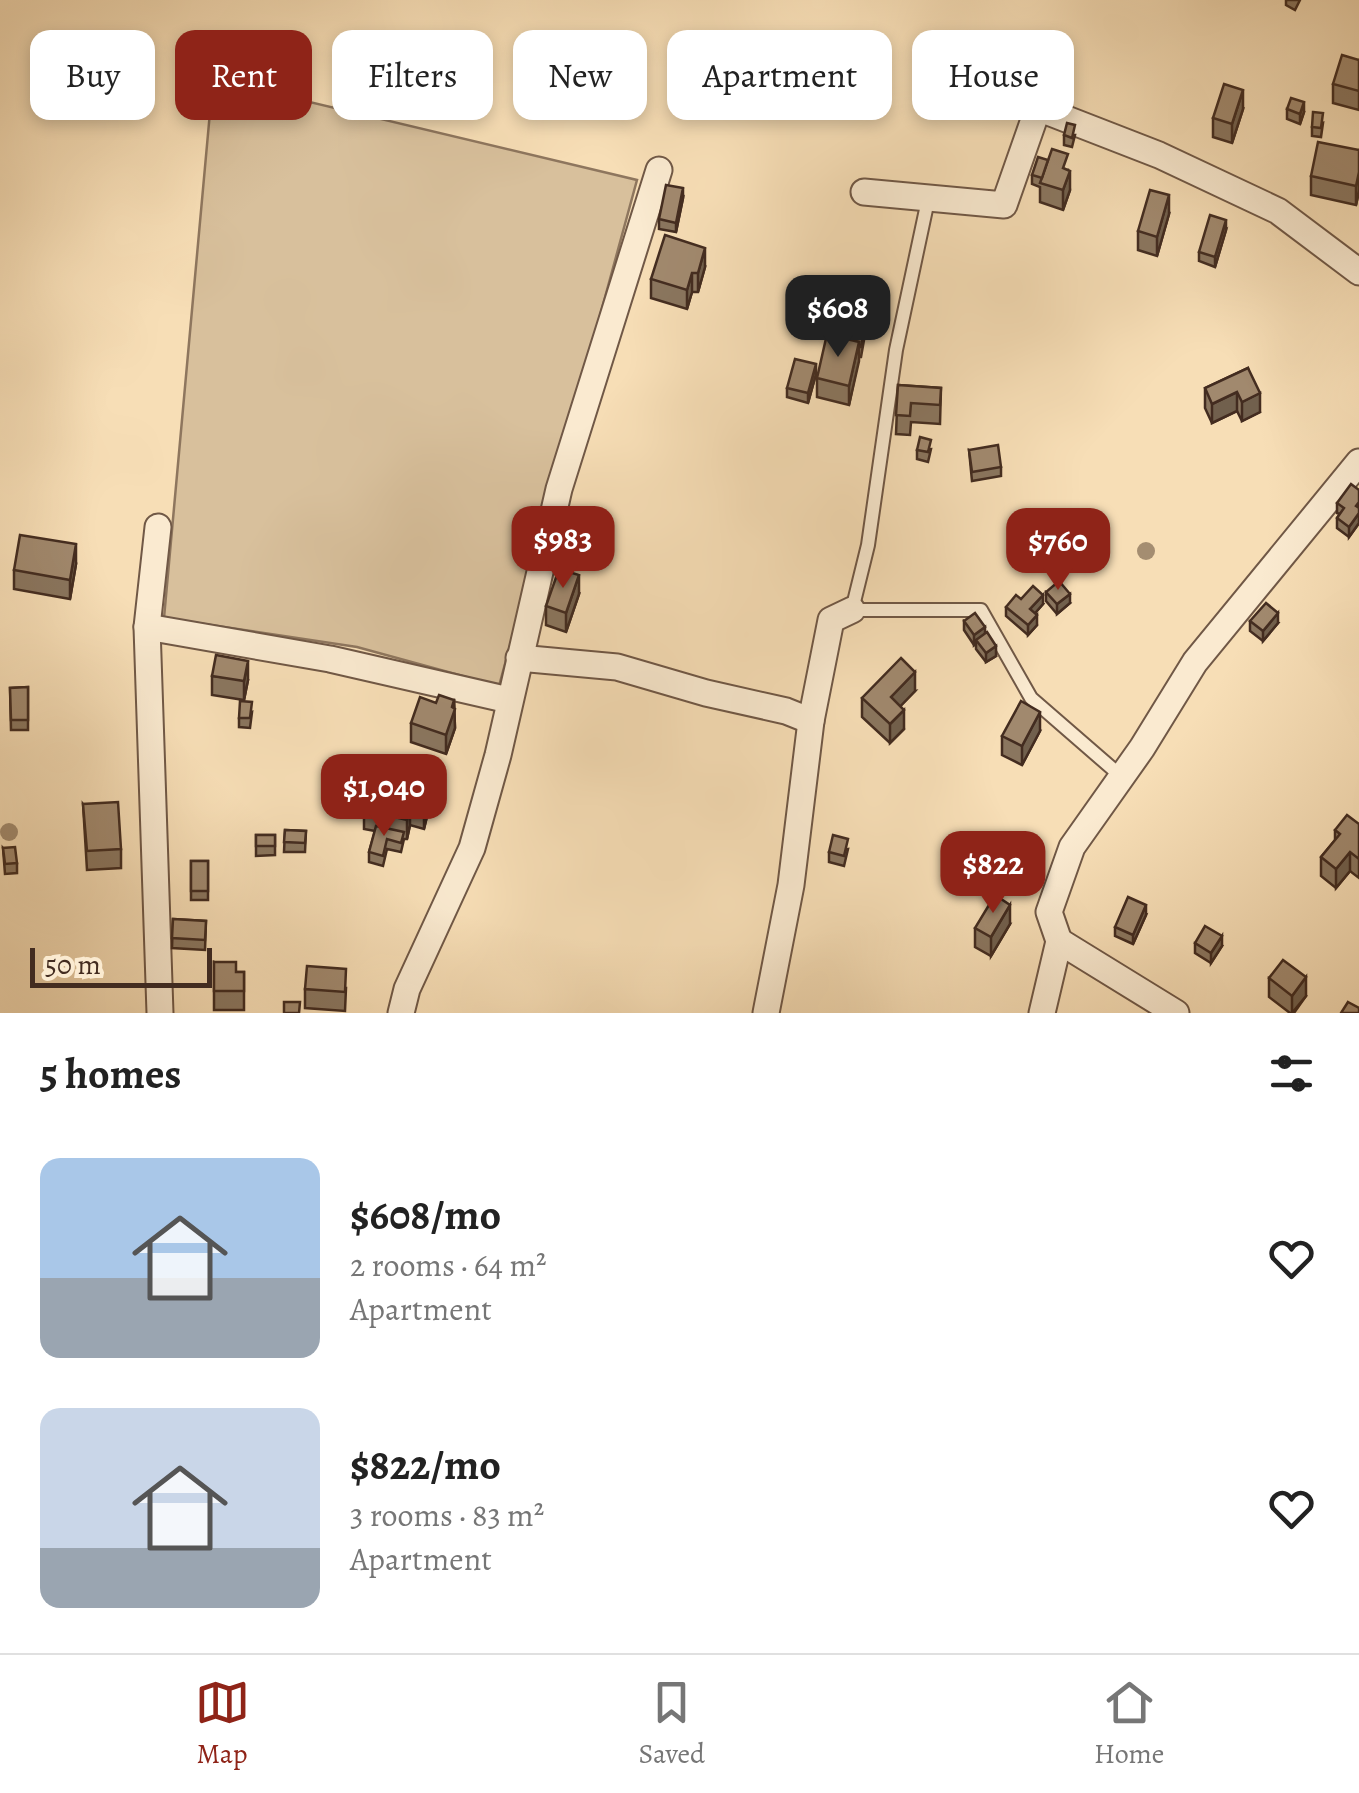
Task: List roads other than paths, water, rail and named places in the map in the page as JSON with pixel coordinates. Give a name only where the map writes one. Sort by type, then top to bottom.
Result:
[{"type":"street","points":[[864,192],[1004,204],[1038,108],[1159,155],[1278,211],[1359,272]]},
{"type":"street","points":[[401,1013],[407,989],[472,848],[498,754],[559,489],[658,170]]},
{"type":"street","points":[[1042,1013],[1059,941],[1050,912],[1072,848],[1195,662],[1359,462]]},
{"type":"street","points":[[158,527],[146,627],[160,1013]]},
{"type":"street","points":[[766,1013],[791,885],[811,721],[831,620],[852,610]]},
{"type":"street","points":[[146,627],[330,659],[508,700]]},
{"type":"street","points":[[519,658],[617,667],[706,694],[786,710],[811,721]]},
{"type":"street","points":[[1059,941],[1176,1013]]},
{"type":"lane","points":[[928,200],[896,350],[868,545],[852,610],[981,610],[1031,698],[1122,777]]}]
